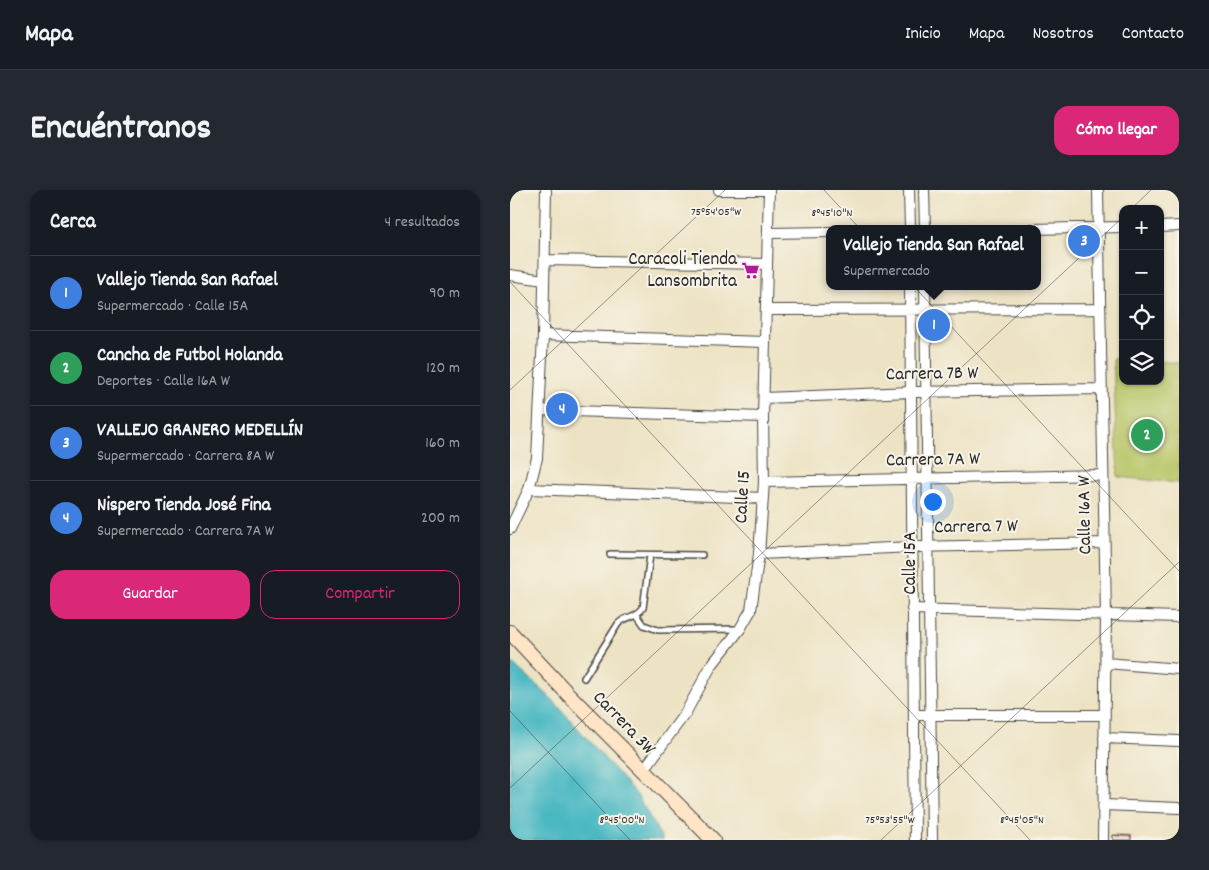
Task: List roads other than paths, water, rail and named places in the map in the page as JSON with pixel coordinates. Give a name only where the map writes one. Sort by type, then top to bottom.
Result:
[{"type":"street","points":[[510,529],[529,489],[537,458],[543,335],[546,190]]},
{"type":"street","points":[[719,190],[769,190]]},
{"type":"street","name":"Calle 15","points":[[643,771],[686,712],[711,666],[740,629],[751,610],[759,554],[764,482],[763,417],[769,190]]},
{"type":"street","points":[[909,190],[910,225]]},
{"type":"street","points":[[924,190],[925,225]]},
{"type":"street","name":"Calle 16A W","points":[[1098,190],[1106,615],[1103,840]]},
{"type":"street","points":[[1164,227],[1179,226]]},
{"type":"street","points":[[1041,229],[1119,227]]},
{"type":"street","points":[[768,233],[826,232]]},
{"type":"street","points":[[544,260],[767,264]]},
{"type":"street","points":[[510,275],[544,280]]},
{"type":"street","name":"Calle 15A","points":[[910,290],[915,840]]},
{"type":"street","name":"Calle 15A","points":[[926,290],[932,840]]},
{"type":"street","points":[[766,310],[1100,309]]},
{"type":"street","points":[[543,335],[765,342]]},
{"type":"street","name":"Carrera 7B W","points":[[764,398],[911,392],[1101,389]]},
{"type":"street","points":[[540,410],[763,417]]},
{"type":"street","name":"Carrera 7A W","points":[[764,482],[1102,475]]},
{"type":"street","points":[[529,489],[763,498]]},
{"type":"street","name":"Carrera 7 W","points":[[759,554],[913,547],[1104,543]]},
{"type":"street","points":[[912,609],[1179,617]]},
{"type":"street","name":"Carrera 3W","points":[[510,632],[643,771],[713,840]]},
{"type":"street","points":[[1106,663],[1179,669]]},
{"type":"street","points":[[914,715],[1105,715]]},
{"type":"street","points":[[1104,738],[1179,741]]},
{"type":"street","points":[[1104,804],[1179,808]]},
{"type":"lane","points":[[610,554],[702,556]]},
{"type":"lane","points":[[584,678],[618,624],[625,618],[638,615],[644,605],[650,555]]},
{"type":"lane","points":[[638,615],[644,625],[658,630],[740,629]]},
{"type":"water","points":[[510,661],[551,698],[637,795],[663,840],[510,840]]},
{"type":"place","name":"VALLEJO GRANERO MEDELLÍN","points":[[1084,241]]},
{"type":"place","name":"Caracoli Tienda Lansombrita","points":[[751,271]]},
{"type":"place","name":"Vallejo Tienda San Rafael","points":[[934,325]]},
{"type":"place","name":"Nispero Tienda José Fina","points":[[562,409]]},
{"type":"place","name":"Cancha de Futbol Holanda","points":[[1147,435]]}]
